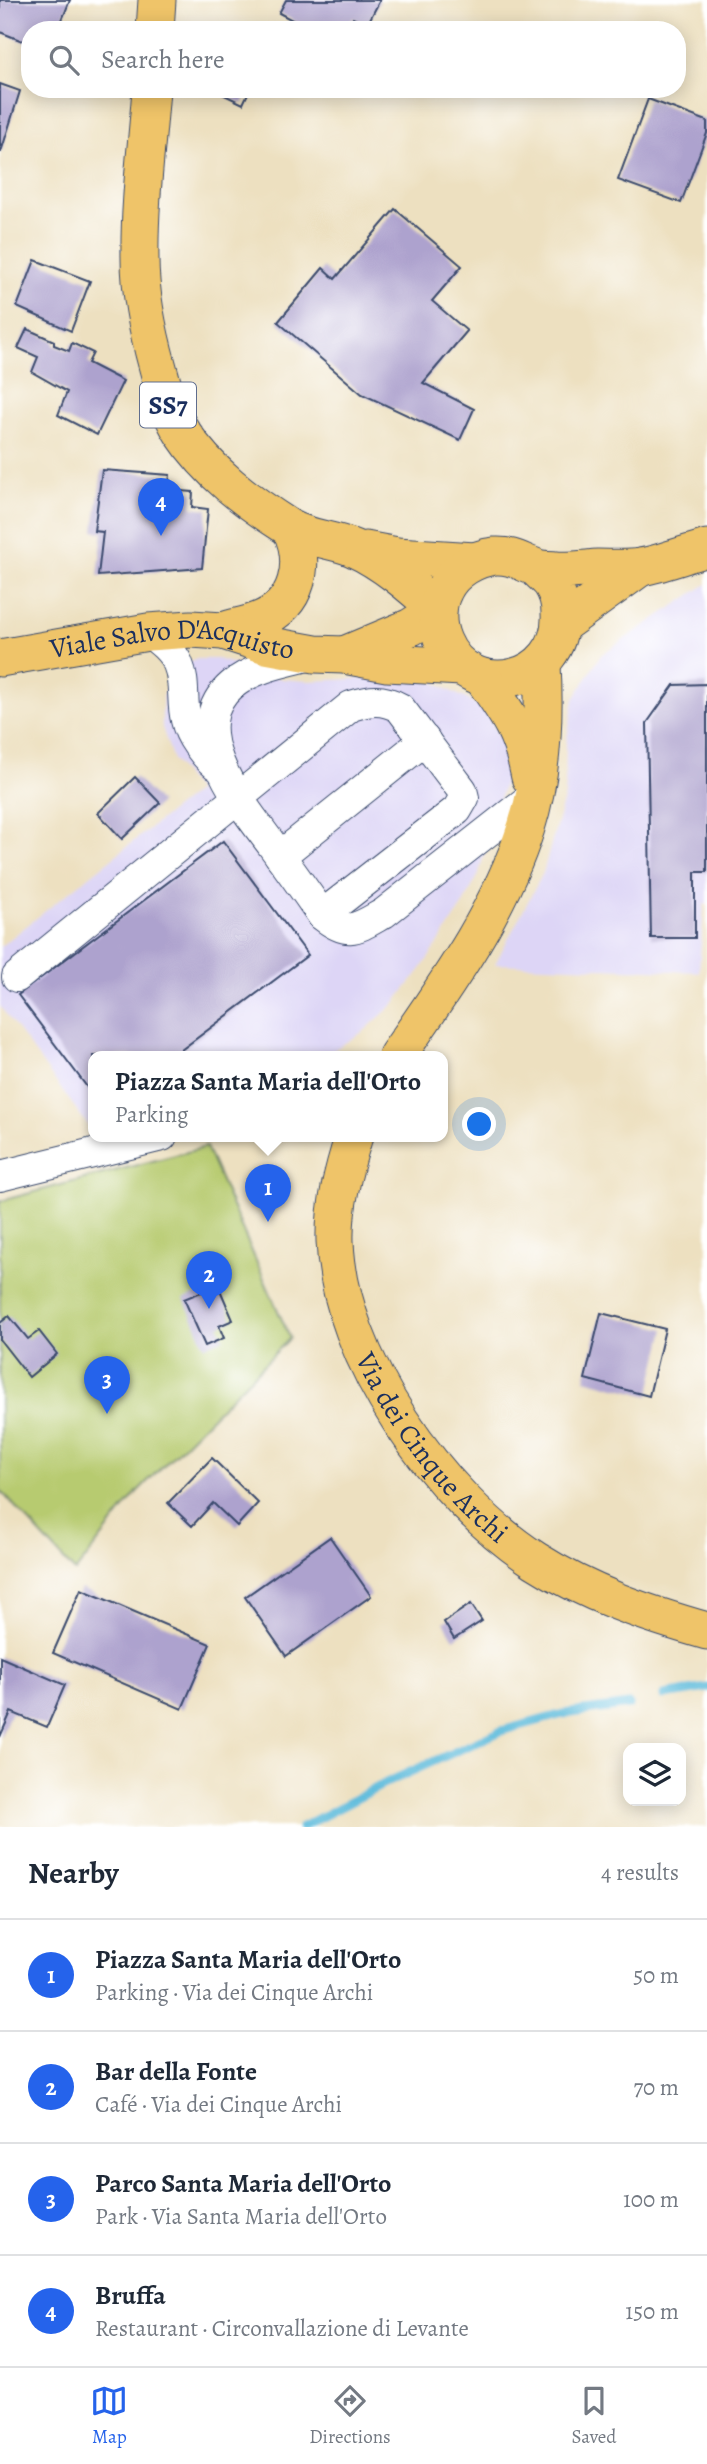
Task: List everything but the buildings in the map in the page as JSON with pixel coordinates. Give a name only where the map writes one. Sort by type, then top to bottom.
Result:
[{"type":"main road","points":[[156,21],[157,0]]},
{"type":"main road","name":"SS7","points":[[150,98],[139,260],[146,328],[168,406],[181,430],[219,477],[242,498],[291,529],[322,541],[397,556],[475,561],[496,556],[518,558],[537,568],[561,570],[641,567],[707,548]]},
{"type":"main road","points":[[223,631],[261,620],[282,607],[288,599],[298,575],[299,559],[298,544],[291,529]]},
{"type":"main road","name":"SS7","points":[[351,547],[377,562],[438,610]]},
{"type":"main road","points":[[475,561],[457,573],[444,590],[438,610],[439,632],[447,652],[472,672],[514,723],[523,745],[534,795]]},
{"type":"main road","name":"SS7","points":[[561,625],[641,567]]},
{"type":"main road","points":[[472,672],[503,680],[524,675],[542,664],[555,646],[561,625],[560,604],[551,584],[537,568]]},
{"type":"main road","points":[[330,655],[411,627],[438,610]]},
{"type":"main road","name":"Viale Salvo D'Acquisto","points":[[0,658],[148,632],[191,629],[223,631],[266,645],[330,655],[472,672]]},
{"type":"main road","points":[[400,1051],[461,964],[509,874],[527,827],[543,739],[542,664]]},
{"type":"main road","name":"Via dei Cinque Archi","points":[[352,1142],[336,1215],[335,1240],[340,1283],[354,1328],[376,1377],[423,1452],[471,1509],[537,1562],[606,1598],[707,1631]]},
{"type":"street","points":[[148,632],[165,645],[178,662],[183,680],[185,718],[206,757],[221,769]]},
{"type":"street","points":[[330,655],[268,666],[244,677],[229,688],[219,703],[212,719],[212,737],[221,769],[238,798],[322,915],[337,928],[357,928],[384,914],[534,795]]},
{"type":"street","points":[[17,977],[351,706],[371,700],[388,701],[400,708],[462,790],[464,798],[457,810],[322,915]]},
{"type":"street","points":[[280,856],[425,740]]},
{"type":"street","points":[[0,1176],[138,1142]]},
{"type":"shaded area","points":[[707,584],[707,904],[704,905],[699,972],[495,964],[543,873],[565,795],[566,743],[574,699],[601,655]]},
{"type":"shaded area","points":[[197,659],[217,659],[282,679],[308,681],[422,676],[486,709],[506,752],[507,772],[478,876],[457,915],[393,1005],[364,1031],[332,1051],[88,1051],[88,1125],[0,1006],[0,947],[197,791],[173,760],[162,727],[163,696],[169,678],[182,666]]},
{"type":"green space","points":[[206,1147],[290,1338],[138,1491],[75,1572],[0,1490],[0,1201]]},
{"type":"waterway","points":[[664,1695],[707,1688]]},
{"type":"waterway","points":[[302,1827],[388,1782],[501,1731],[563,1714],[629,1705]]},
{"type":"place","name":"Bruffa","points":[[161,536]]},
{"type":"place","name":"Piazza Santa Maria dell'Orto","points":[[268,1222]]},
{"type":"place","name":"Bar della Fonte","points":[[209,1309]]},
{"type":"place","name":"Parco Santa Maria dell'Orto","points":[[107,1414]]}]
